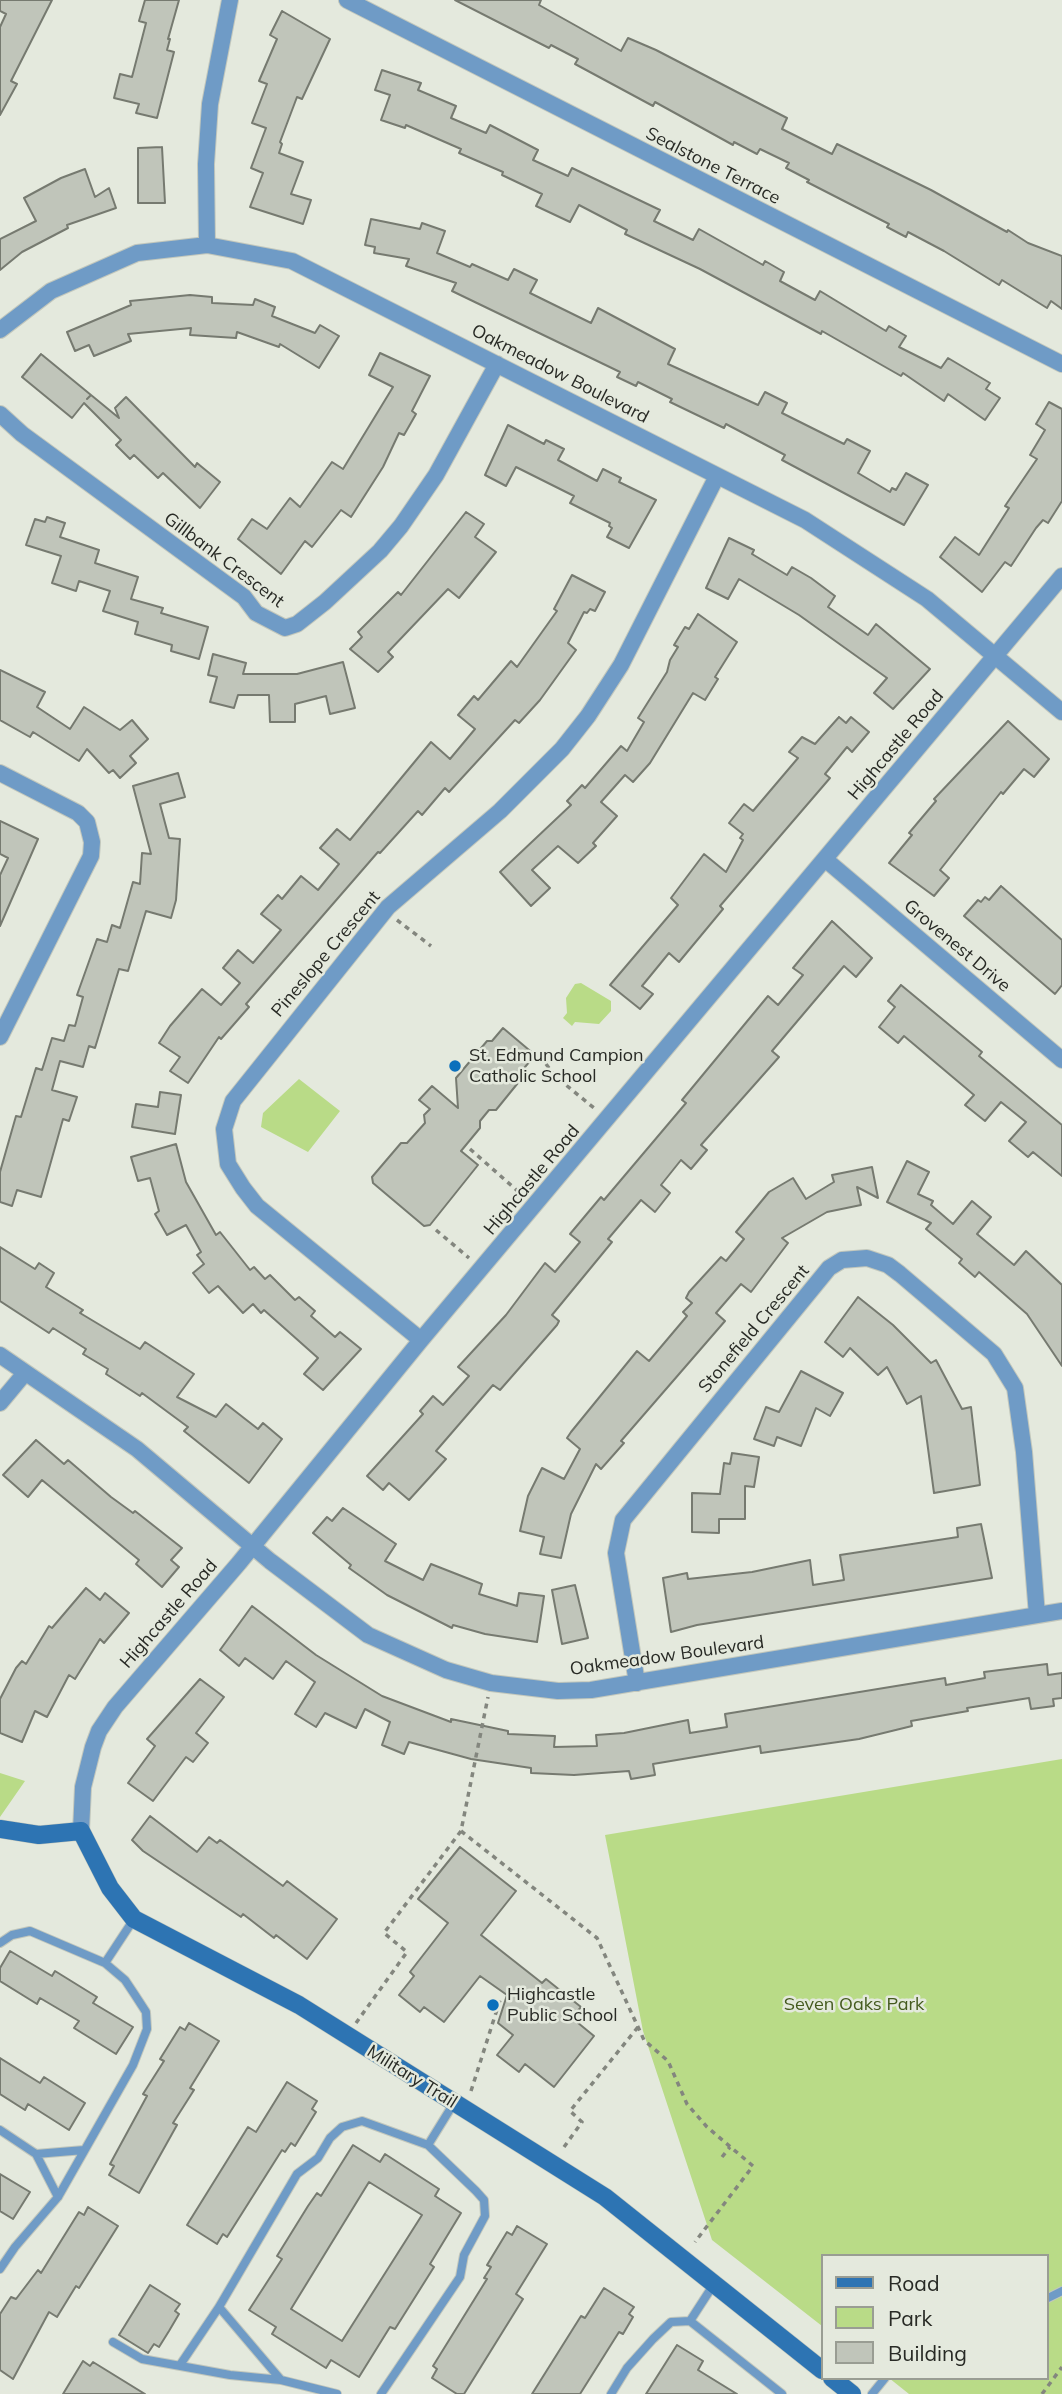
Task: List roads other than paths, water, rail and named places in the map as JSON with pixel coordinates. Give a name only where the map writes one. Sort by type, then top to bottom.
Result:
[{"type":"street","points":[[207,245],[206,164],[210,104],[230,0]]},
{"type":"street","name":"Sealstone Terrace","points":[[347,0],[1062,364]]},
{"type":"street","name":"Oakmeadow Boulevard","points":[[0,330],[51,291],[118,259],[155,250],[207,245],[292,261],[805,520],[927,599],[1062,712]]},
{"type":"street","name":"Gillbank Crescent","points":[[0,414],[22,434],[244,597],[256,613],[285,628],[309,616],[351,579],[401,526],[436,475],[497,364]]},
{"type":"street","name":"Pineslope Crescent","points":[[422,1340],[257,1206],[228,1164],[224,1129],[239,1090],[384,911],[500,811],[562,749],[588,716],[621,666],[717,476]]},
{"type":"street","name":"Highcastle Road","points":[[81,1831],[83,1787],[93,1747],[106,1719],[1062,576]]},
{"type":"street","points":[[0,774],[78,813],[86,822],[92,842],[91,856],[0,1037]]},
{"type":"street","name":"Grovenest Drive","points":[[826,860],[1062,1060]]},
{"type":"street","name":"Stonefield Crescent","points":[[636,1683],[616,1553],[623,1520],[829,1268],[842,1260],[867,1258],[888,1265],[994,1354],[1014,1388],[1024,1452],[1037,1615]]},
{"type":"street","name":"Oakmeadow Boulevard","points":[[0,1355],[136,1449],[252,1546],[368,1635],[446,1670],[491,1683],[558,1691],[591,1690],[1062,1611]]},
{"type":"street","points":[[0,1403],[25,1373]]},
{"type":"street","points":[[0,1829],[39,1835],[81,1831]]},
{"type":"street","name":"Military Trail","points":[[81,1831],[110,1888],[134,1919],[299,2005],[605,2197],[820,2369]]},
{"type":"street","points":[[834,2380],[852,2394]]},
{"type":"lane","points":[[105,1964],[134,1919]]},
{"type":"lane","points":[[0,1943],[12,1935],[30,1931],[105,1964],[125,1980],[146,2012],[147,2029],[132,2065],[58,2197],[15,2247],[0,2269]]},
{"type":"lane","points":[[428,2145],[458,2106]]},
{"type":"lane","points":[[180,2365],[219,2307],[297,2174],[318,2158],[330,2138],[342,2127],[362,2121],[428,2145],[484,2200],[485,2216],[464,2255],[460,2277],[381,2394]]},
{"type":"lane","points":[[0,2130],[36,2154],[58,2197]]},
{"type":"lane","points":[[36,2154],[85,2150]]},
{"type":"lane","points":[[690,2321],[714,2284]]},
{"type":"lane","points":[[219,2307],[281,2380]]},
{"type":"lane","points":[[611,2394],[627,2368],[671,2322],[690,2321],[782,2394]]},
{"type":"lane","points":[[113,2342],[142,2359],[230,2375],[281,2380],[337,2394]]},
{"type":"lane","points":[[872,2394],[883,2380]]},
{"type":"place","name":"St. Edmund Campion Catholic School","points":[[455,1066]]},
{"type":"place","name":"Highcastle Public School","points":[[493,2005]]},
{"type":"park label","name":"Seven Oaks Park","points":[[854,2005]]}]
